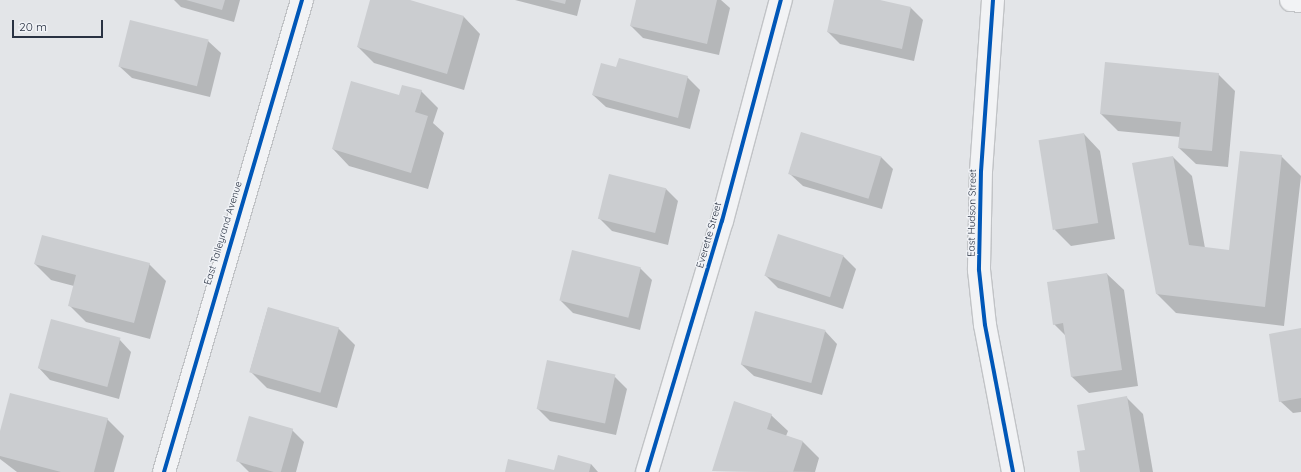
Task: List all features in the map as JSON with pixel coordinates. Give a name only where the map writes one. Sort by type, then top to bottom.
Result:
[{"type":"street","name":"East Talleyrand Avenue","points":[[164,472],[302,0]]},
{"type":"street","name":"Everette Street","points":[[647,472],[722,221],[781,0]]},
{"type":"street","name":"East Hudson Street","points":[[993,0],[980,171],[979,270],[985,325],[1013,472]]},
{"type":"street","points":[[1291,0],[1301,1]]},
{"type":"building","points":[[186,0],[225,0],[222,10]]},
{"type":"building","points":[[370,0],[410,0],[464,16],[447,74],[357,47]]},
{"type":"building","points":[[549,0],[566,0],[565,4]]},
{"type":"building","points":[[636,0],[717,0],[707,44],[630,26]]},
{"type":"building","points":[[834,0],[880,0],[911,7],[902,49],[827,32]]},
{"type":"building","points":[[130,20],[209,40],[197,86],[118,67]]},
{"type":"building","points":[[619,58],[688,76],[678,118],[592,95],[601,63],[616,67]]},
{"type":"building","points":[[1105,62],[1219,73],[1212,151],[1178,148],[1181,122],[1100,114]]},
{"type":"building","points":[[351,81],[399,95],[402,85],[422,90],[415,112],[428,116],[411,173],[332,149]]},
{"type":"building","points":[[801,132],[881,157],[868,199],[788,174]]},
{"type":"building","points":[[1084,133],[1098,223],[1053,230],[1039,140]]},
{"type":"building","points":[[1240,151],[1282,155],[1265,307],[1156,294],[1132,163],[1173,156],[1189,245],[1229,250]]},
{"type":"building","points":[[609,174],[666,188],[655,233],[598,219]]},
{"type":"building","points":[[778,234],[844,255],[830,297],[764,276]]},
{"type":"building","points":[[42,235],[150,263],[134,323],[68,306],[76,275],[34,264]]},
{"type":"building","points":[[572,250],[641,267],[628,318],[559,300]]},
{"type":"building","points":[[1107,273],[1122,370],[1071,377],[1063,323],[1053,325],[1047,282]]},
{"type":"building","points":[[268,307],[339,327],[320,393],[249,372]]},
{"type":"building","points":[[755,311],[826,330],[811,383],[741,364]]},
{"type":"building","points":[[51,319],[121,338],[107,387],[38,368]]},
{"type":"building","points":[[1301,328],[1301,398],[1279,402],[1269,334]]},
{"type":"building","points":[[547,360],[615,375],[605,423],[537,409]]},
{"type":"building","points":[[10,393],[108,418],[94,472],[61,472],[0,456],[0,431]]},
{"type":"building","points":[[1127,396],[1140,472],[1080,472],[1077,451],[1085,450],[1077,405]]},
{"type":"building","points":[[734,401],[772,414],[767,429],[803,441],[793,472],[712,471]]},
{"type":"building","points":[[249,416],[293,429],[281,472],[274,472],[236,461]]},
{"type":"building","points":[[558,455],[591,464],[589,472],[505,472],[508,459],[554,470]]},
{"type":"cycle path","points":[[164,472],[302,0]]},
{"type":"cycle path","points":[[647,472],[722,221],[781,0]]},
{"type":"cycle path","points":[[993,0],[981,171],[979,270],[985,325],[1013,472]]}]
